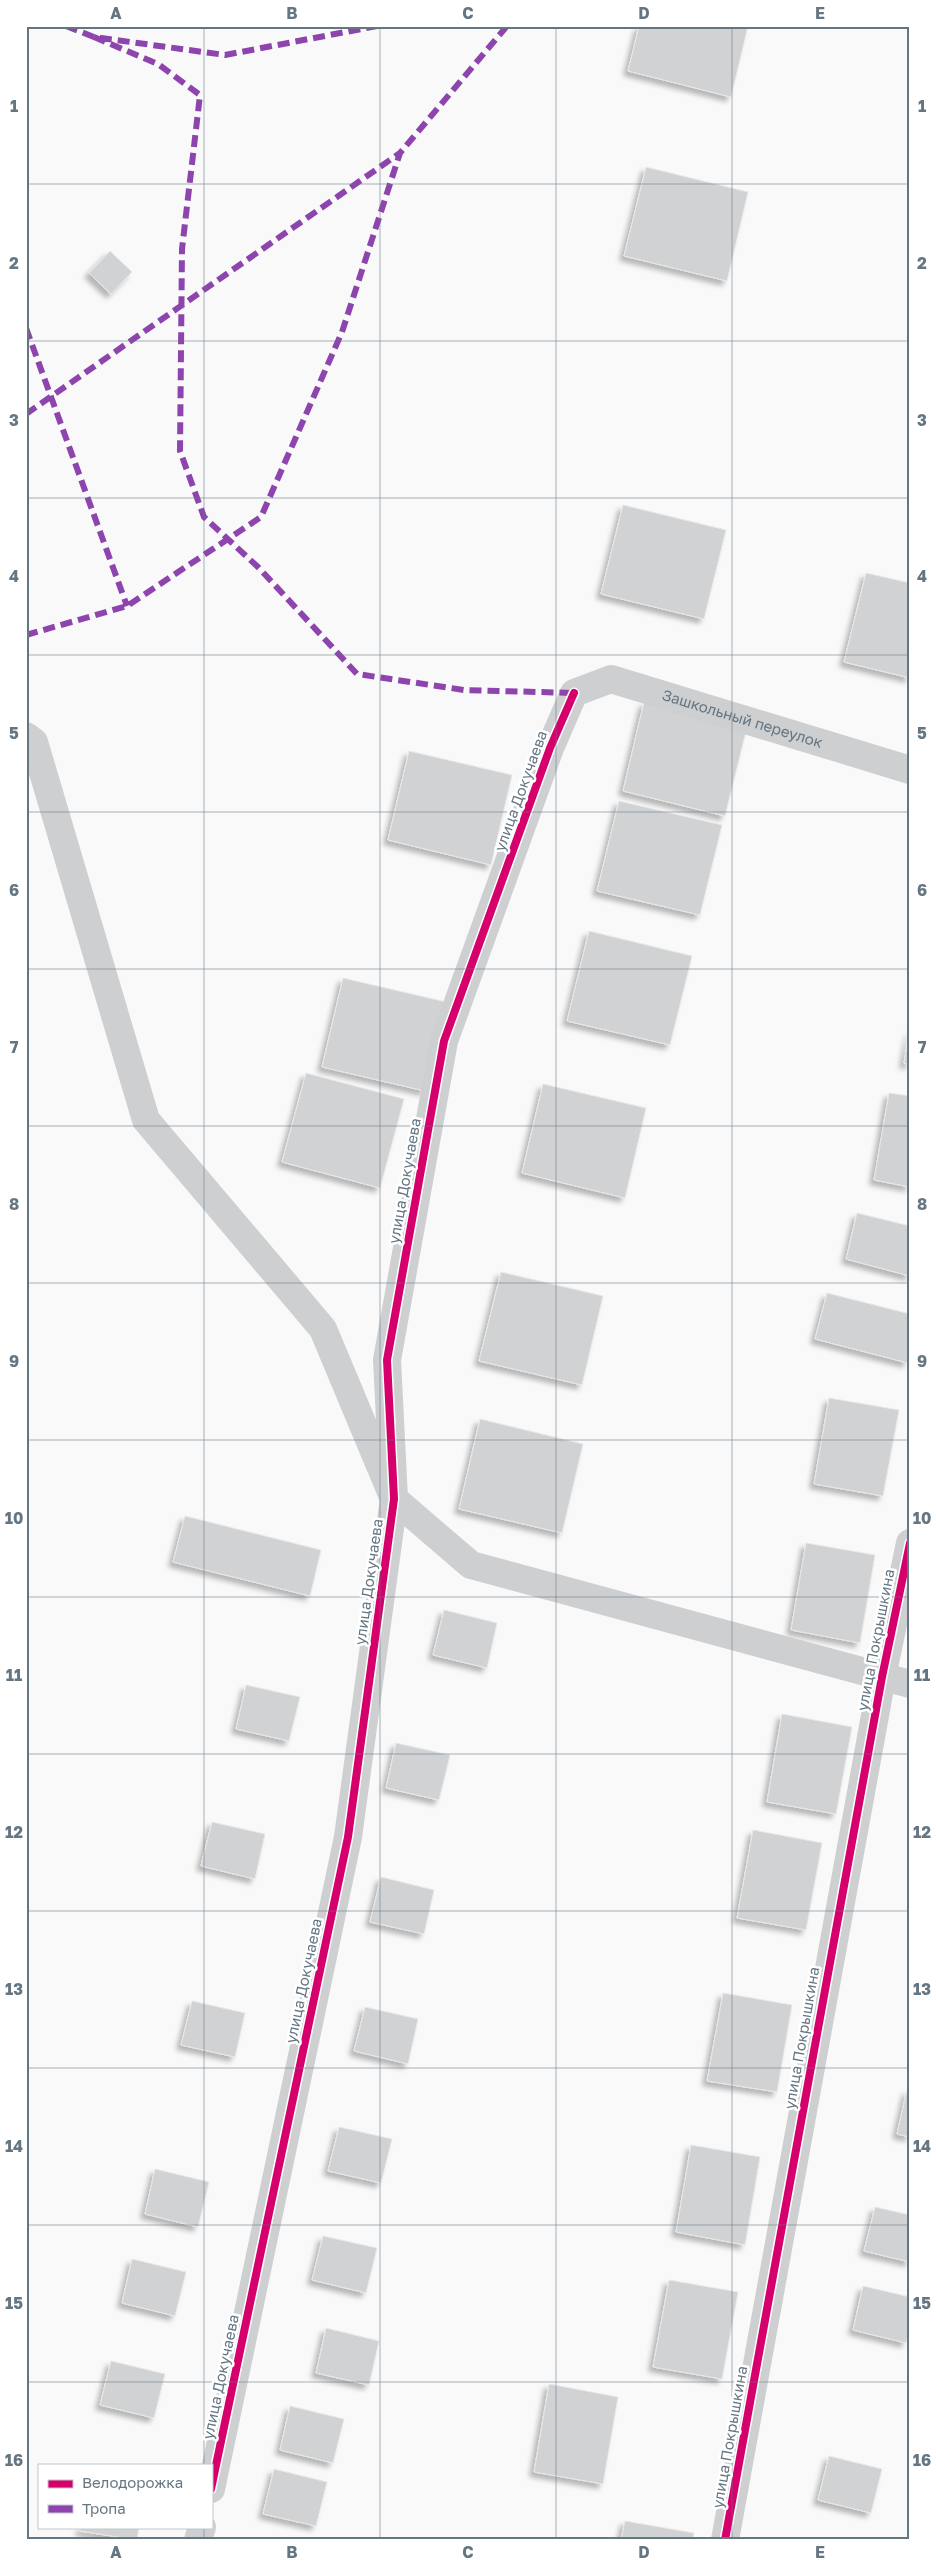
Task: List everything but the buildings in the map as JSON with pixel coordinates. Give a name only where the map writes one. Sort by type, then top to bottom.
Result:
[{"type":"street","name":"Зашкольный переулок","points":[[574,693],[611,679],[910,770]]},
{"type":"street","name":"улица Докучаева","points":[[212,2484],[348,1837],[394,1499],[387,1360],[444,1041],[550,748],[574,693]]},
{"type":"street","points":[[26,736],[34,742],[146,1120],[324,1328],[394,1499],[471,1564],[910,1684]]},
{"type":"street","name":"улица Покрышкина","points":[[725,2540],[882,1677],[910,1543]]},
{"type":"street","points":[[198,2540],[202,2528]]},
{"type":"marked path","points":[[66,26],[94,37],[225,55],[377,26]]},
{"type":"marked path","points":[[26,635],[127,606],[261,517],[342,332],[400,153],[507,26]]},
{"type":"marked path","points":[[94,37],[158,64],[200,95],[182,249],[180,451],[204,517],[259,568],[357,674],[464,690],[574,693]]},
{"type":"marked path","points":[[26,414],[400,153]]},
{"type":"marked path","points":[[26,328],[127,606]]},
{"type":"cycle path","points":[[212,2484],[348,1837],[394,1499],[387,1360],[444,1041],[550,748],[574,693]]},
{"type":"cycle path","points":[[725,2540],[882,1677],[910,1543]]}]
